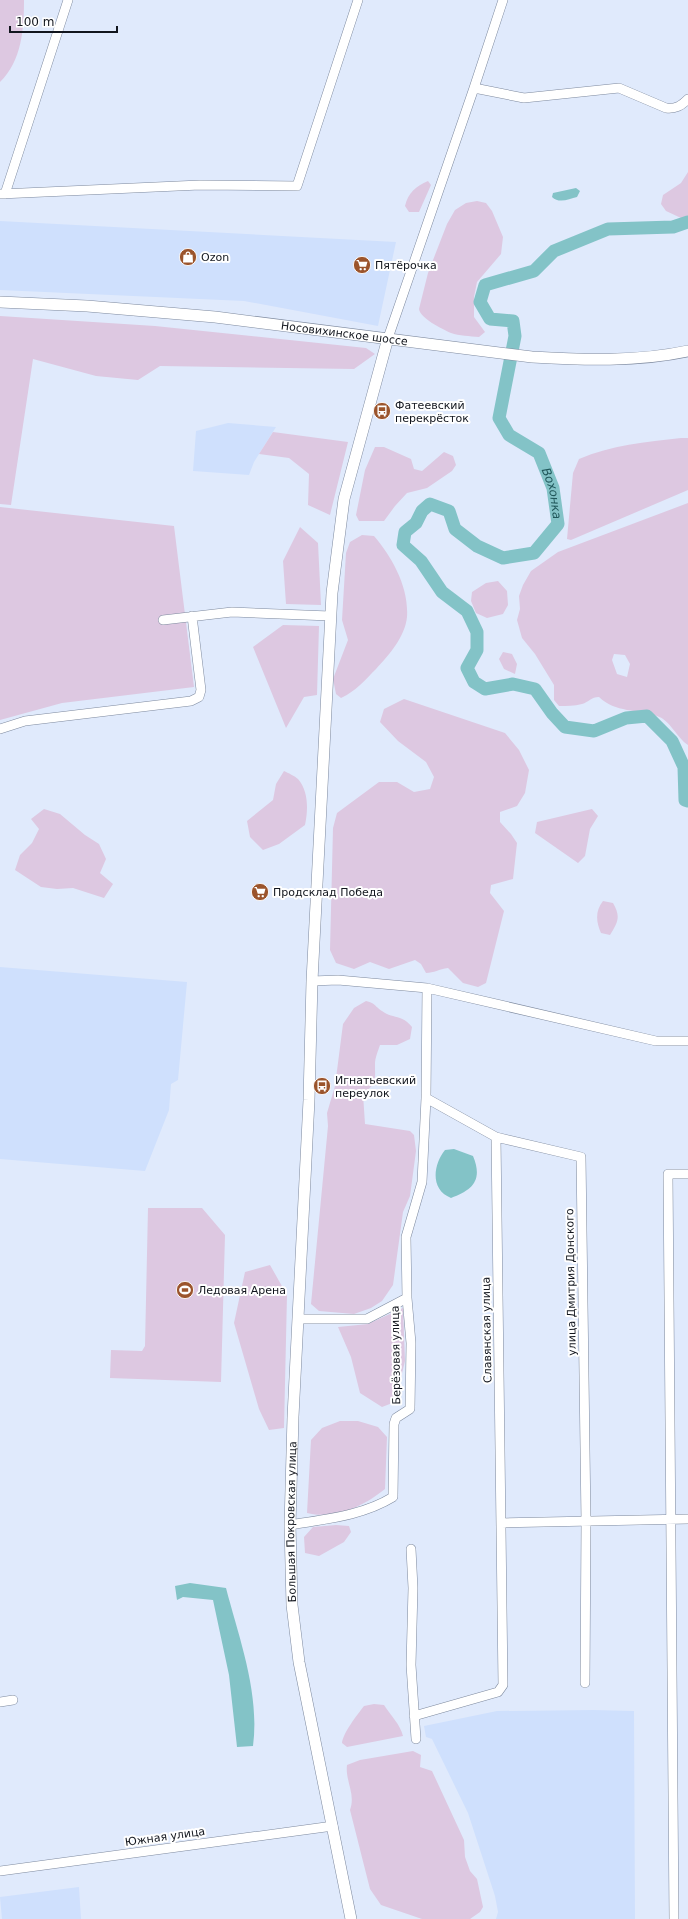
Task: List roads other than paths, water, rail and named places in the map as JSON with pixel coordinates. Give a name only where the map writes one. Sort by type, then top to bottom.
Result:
[{"type":"main road","name":"Носовихинское шоссе","points":[[0,302],[87,306],[215,317],[532,357],[576,360],[630,358],[688,350]]},
{"type":"main road","name":"Большая Покровская улица","points":[[351,1919],[299,1662],[292,1605],[290,1525],[312,981],[330,616],[336,552],[344,499],[388,338]]},
{"type":"street","points":[[68,0],[2,194],[200,185],[297,186],[358,0]]},
{"type":"street","points":[[388,338],[503,0]]},
{"type":"street","points":[[474,88],[524,98],[619,88],[666,108],[679,107],[688,99]]},
{"type":"street","points":[[163,620],[232,612],[330,616]]},
{"type":"street","points":[[0,729],[25,721],[191,700],[199,697],[201,690],[192,616]]},
{"type":"street","points":[[312,981],[338,980],[427,988],[656,1041],[688,1041]]},
{"type":"street","points":[[426,1098],[427,988]]},
{"type":"street","name":"улица Дмитрия Донского","points":[[426,1098],[496,1136],[581,1157],[586,1521],[585,1683]]},
{"type":"street","name":"Берёзовая улица","points":[[290,1525],[352,1514],[380,1504],[393,1497],[394,1424],[396,1418],[410,1409],[411,1343],[407,1298],[406,1237],[422,1182],[426,1098]]},
{"type":"street","name":"Славянская улица","points":[[414,1716],[491,1694],[502,1688],[504,1680],[496,1136]]},
{"type":"street","points":[[674,1919],[668,1174],[688,1174]]},
{"type":"street","points":[[298,1319],[367,1319],[407,1298]]},
{"type":"street","points":[[502,1523],[688,1520]]},
{"type":"street","points":[[411,1549],[413,1588],[411,1665],[416,1739]]},
{"type":"street","points":[[0,1702],[14,1700]]},
{"type":"street","name":"Южная улица","points":[[0,1871],[333,1826]]},
{"type":"waterway","name":"Вохонка","points":[[688,222],[673,227],[608,229],[554,251],[534,271],[485,285],[480,302],[490,319],[513,321],[515,336],[499,418],[509,435],[539,453],[553,488],[558,524],[534,553],[503,558],[477,546],[455,529],[449,511],[430,504],[422,511],[416,523],[405,532],[403,545],[421,561],[442,592],[467,611],[477,632],[477,650],[467,668],[474,682],[485,689],[513,684],[535,689],[552,713],[565,727],[594,731],[626,718],[647,716],[672,741],[684,767],[685,800],[688,801]]},
{"type":"place","name":"Ozon","points":[[188,257]]},
{"type":"place","name":"Пятёрочка","points":[[362,265]]},
{"type":"place","name":"Фатеевский перекрёсток","points":[[382,411]]},
{"type":"place","name":"Продсклад Победа","points":[[260,892]]},
{"type":"place","name":"Игнатьевский переулок","points":[[322,1086]]},
{"type":"place","name":"Ледовая Арена","points":[[185,1290]]}]
